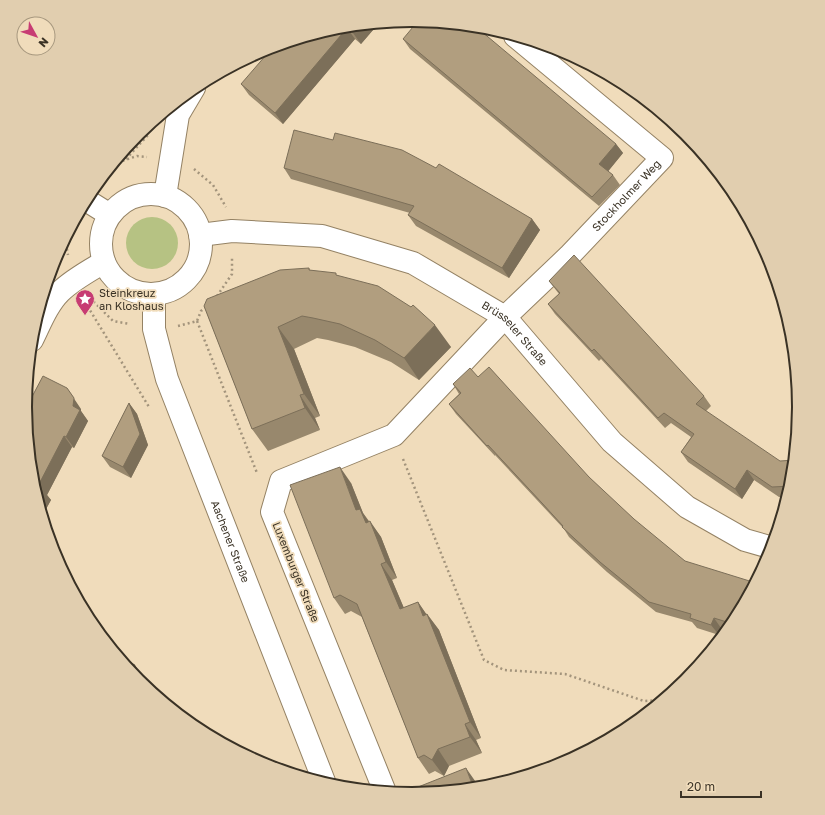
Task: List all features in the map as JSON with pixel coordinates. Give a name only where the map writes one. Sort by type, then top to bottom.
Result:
[{"type":"street","name":"Stockholmer Weg","points":[[506,317],[569,256],[662,158],[525,44]]},
{"type":"street","points":[[165,196],[178,115],[185,103]]},
{"type":"street","points":[[150,194],[165,196],[178,202],[188,211],[196,223],[200,235],[200,252],[194,268],[180,284],[170,290],[154,294],[138,293],[124,286],[112,276],[104,262],[101,246],[103,230],[110,215],[121,204],[135,197],[150,194]]},
{"type":"street","points":[[91,203],[110,215]]},
{"type":"street","name":"Brüsseler Straße","points":[[200,235],[232,231],[322,236],[413,263],[506,317],[612,442],[687,507],[745,540],[767,546]]},
{"type":"street","points":[[42,319],[49,306],[60,292],[104,262]]},
{"type":"street","name":"Aachener Straße","points":[[154,294],[154,329],[167,379],[322,777]]},
{"type":"street","name":"Luxemburger Straße","points":[[383,787],[272,512],[282,481],[394,435],[506,317]]},
{"type":"path","points":[[123,161],[137,156],[171,158],[194,169],[213,185],[226,207],[232,231],[232,274],[215,298]]},
{"type":"path","points":[[73,282],[113,320],[154,329],[184,326],[197,321]]},
{"type":"path","points":[[210,302],[201,311],[197,321],[258,476]]},
{"type":"path","points":[[394,435],[484,660],[504,670],[565,674],[644,700],[655,700]]},
{"type":"green space","points":[[152,217],[166,221],[174,229],[178,243],[174,257],[166,265],[152,269],[138,265],[130,257],[126,243],[130,229],[138,221]]},
{"type":"building","points":[[413,27],[462,30],[484,34],[616,144],[599,164],[613,175],[592,197],[403,39]]},
{"type":"building","points":[[343,33],[275,113],[241,84],[264,57],[290,47]]},
{"type":"building","points":[[294,130],[333,140],[335,133],[402,150],[436,168],[439,164],[532,219],[502,268],[408,215],[414,206],[284,168]]},
{"type":"building","points":[[574,255],[704,396],[696,404],[780,461],[789,460],[785,486],[772,487],[747,470],[735,489],[681,452],[694,434],[664,413],[658,418],[594,349],[592,351],[548,304],[560,293],[549,281]]},
{"type":"building","points":[[309,268],[309,270],[336,273],[336,275],[378,286],[411,307],[413,305],[435,325],[404,358],[375,340],[340,324],[302,316],[278,327],[304,394],[300,395],[305,408],[252,429],[204,306],[207,299],[280,270]]},
{"type":"building","points":[[489,367],[589,477],[634,519],[685,561],[751,581],[727,622],[714,618],[711,625],[690,618],[691,614],[649,602],[600,562],[562,527],[563,526],[542,503],[449,404],[461,393],[453,384],[470,368],[478,377]]},
{"type":"building","points":[[43,376],[67,388],[74,398],[73,406],[80,410],[66,437],[64,436],[39,483],[33,432],[32,396]]},
{"type":"building","points":[[129,403],[140,434],[123,467],[102,456]]},
{"type":"building","points":[[340,467],[356,510],[360,509],[366,523],[370,521],[386,562],[381,564],[400,609],[418,602],[423,616],[427,614],[470,722],[465,724],[470,737],[438,749],[432,760],[424,755],[418,758],[357,604],[340,595],[334,598],[290,485]]},
{"type":"building","points":[[466,768],[472,783],[437,787],[416,788]]},
{"type":"place","name":"Steinkreuz an Kloshaus","points":[[85,316]]}]
